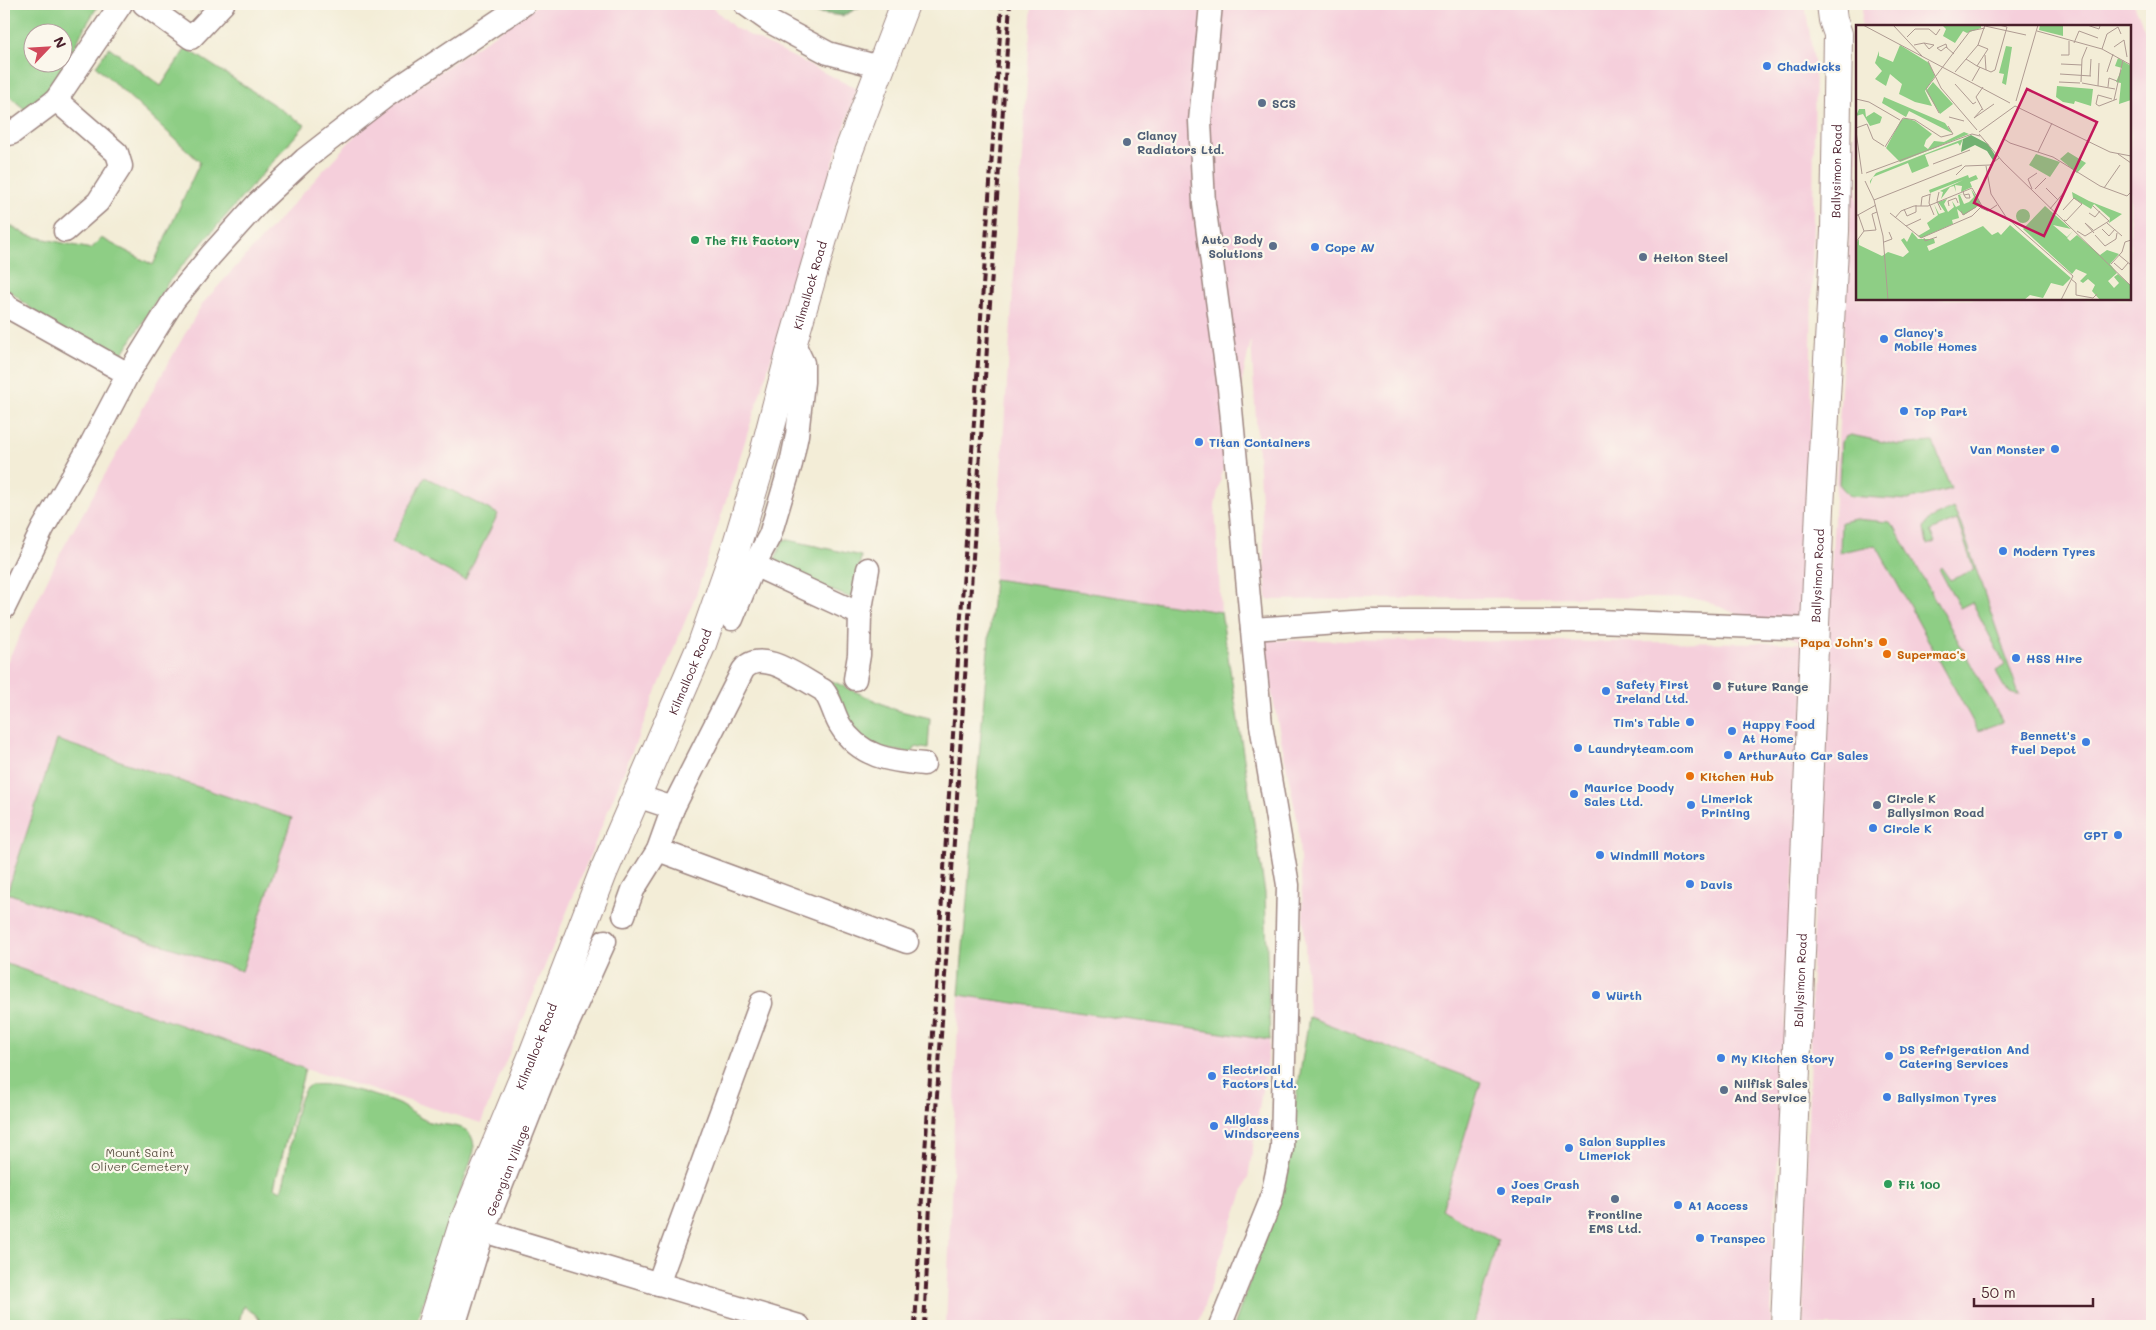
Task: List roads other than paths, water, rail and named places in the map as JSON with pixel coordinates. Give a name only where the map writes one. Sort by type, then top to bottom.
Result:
[{"type":"main road","name":"Kilmallock Road","points":[[432,1326],[541,1061],[603,873],[702,644],[736,547],[763,457],[793,342],[848,153],[905,4]]},
{"type":"main road","name":"Ballysimon Road","points":[[1785,1326],[1820,508],[1835,231],[1838,34],[1833,20],[1831,4]]},
{"type":"main road","name":"Ballysimon Road","points":[[1838,34],[1845,21],[1849,4]]},
{"type":"street","points":[[4,135],[12,133],[56,100],[121,4]]},
{"type":"street","points":[[144,4],[191,38],[223,4]]},
{"type":"street","points":[[4,608],[43,528],[89,448],[128,374],[179,293],[258,203],[305,158],[386,96],[524,4]]},
{"type":"street","points":[[745,4],[772,23],[828,53],[880,67]]},
{"type":"street","points":[[1211,4],[1200,121],[1204,204],[1229,388],[1261,725],[1288,885],[1282,1150],[1271,1200],[1220,1326]]},
{"type":"street","points":[[56,100],[117,153],[121,166],[98,202],[65,231]]},
{"type":"street","points":[[4,302],[8,307],[128,374]]},
{"type":"street","points":[[732,619],[754,565],[770,535],[791,464],[803,382],[803,363],[793,342]]},
{"type":"street","points":[[763,457],[791,464]]},
{"type":"street","points":[[754,565],[860,614]]},
{"type":"street","points":[[855,679],[859,655],[860,614],[868,569]]},
{"type":"street","points":[[1252,629],[1366,621],[1597,620],[1816,629]]},
{"type":"street","points":[[624,914],[633,890],[658,850],[673,808],[743,670],[754,661],[762,660],[775,664],[823,690],[829,697],[842,728],[854,742],[866,751],[896,762],[924,764]]},
{"type":"street","points":[[637,796],[673,808]]},
{"type":"street","points":[[658,850],[907,942]]},
{"type":"street","points":[[541,1061],[605,941]]},
{"type":"street","points":[[658,1284],[760,1003]]},
{"type":"street","points":[[454,1326],[473,1228]]},
{"type":"street","name":"Georgian Village","points":[[473,1228],[799,1326]]},
{"type":"railway","points":[[915,1326],[1002,4]]},
{"type":"railway","points":[[924,1326],[931,1185],[1010,4]]},
{"type":"place","name":"Chadwicks","points":[[1767,66]]},
{"type":"place","name":"SCS","points":[[1262,103]]},
{"type":"place","name":"Clancy Radiators Ltd.","points":[[1127,142]]},
{"type":"place","name":"The Fit Factory","points":[[695,240]]},
{"type":"place","name":"Auto Body Solutions","points":[[1273,246]]},
{"type":"place","name":"Cope AV","points":[[1315,247]]},
{"type":"place","name":"Heiton Steel","points":[[1643,257]]},
{"type":"place","name":"Clancy's Mobile Homes","points":[[1884,339]]},
{"type":"place","name":"Top Part","points":[[1904,411]]},
{"type":"place","name":"Titan Containers","points":[[1199,442]]},
{"type":"place","name":"Van Monster","points":[[2055,449]]},
{"type":"place","name":"Modern Tyres","points":[[2003,551]]},
{"type":"place","name":"Papa John's","points":[[1883,642]]},
{"type":"place","name":"Supermac's","points":[[1887,654]]},
{"type":"place","name":"HSS Hire","points":[[2016,658]]},
{"type":"place","name":"Future Range","points":[[1717,686]]},
{"type":"place","name":"Safety First Ireland Ltd.","points":[[1606,691]]},
{"type":"place","name":"Tim's Table","points":[[1690,722]]},
{"type":"place","name":"Happy Food At Home","points":[[1732,731]]},
{"type":"place","name":"Bennett's Fuel Depot","points":[[2086,742]]},
{"type":"place","name":"Laundryteam.com","points":[[1578,748]]},
{"type":"place","name":"ArthurAuto Car Sales","points":[[1728,755]]},
{"type":"place","name":"Kitchen Hub","points":[[1690,776]]},
{"type":"place","name":"Maurice Doody Sales Ltd.","points":[[1574,794]]},
{"type":"place","name":"Limerick Printing","points":[[1691,805]]},
{"type":"place","name":"Circle K Ballysimon Road","points":[[1877,805]]},
{"type":"place","name":"Circle K","points":[[1873,828]]},
{"type":"place","name":"GPT","points":[[2118,835]]},
{"type":"place","name":"Windmill Motors","points":[[1600,855]]},
{"type":"place","name":"Davis","points":[[1690,884]]},
{"type":"place","name":"Würth","points":[[1596,995]]},
{"type":"place","name":"DS Refrigeration And Catering Services","points":[[1889,1056]]},
{"type":"place","name":"My Kitchen Story","points":[[1721,1058]]},
{"type":"place","name":"Electrical Factors Ltd.","points":[[1212,1076]]},
{"type":"place","name":"Nilfisk Sales And Service","points":[[1724,1090]]},
{"type":"place","name":"Ballysimon Tyres","points":[[1887,1097]]},
{"type":"place","name":"Allglass Windscreens","points":[[1214,1126]]},
{"type":"place","name":"Salon Supplies Limerick","points":[[1569,1148]]},
{"type":"place","name":"Fit 100","points":[[1888,1184]]},
{"type":"place","name":"Joes Crash Repair","points":[[1501,1191]]},
{"type":"place","name":"Frontline EMS Ltd.","points":[[1615,1199]]},
{"type":"place","name":"A1 Access","points":[[1678,1205]]},
{"type":"place","name":"Transpec","points":[[1700,1238]]},
{"type":"park label","name":"Mount Saint Oliver Cemetery","points":[[140,1159]]}]
